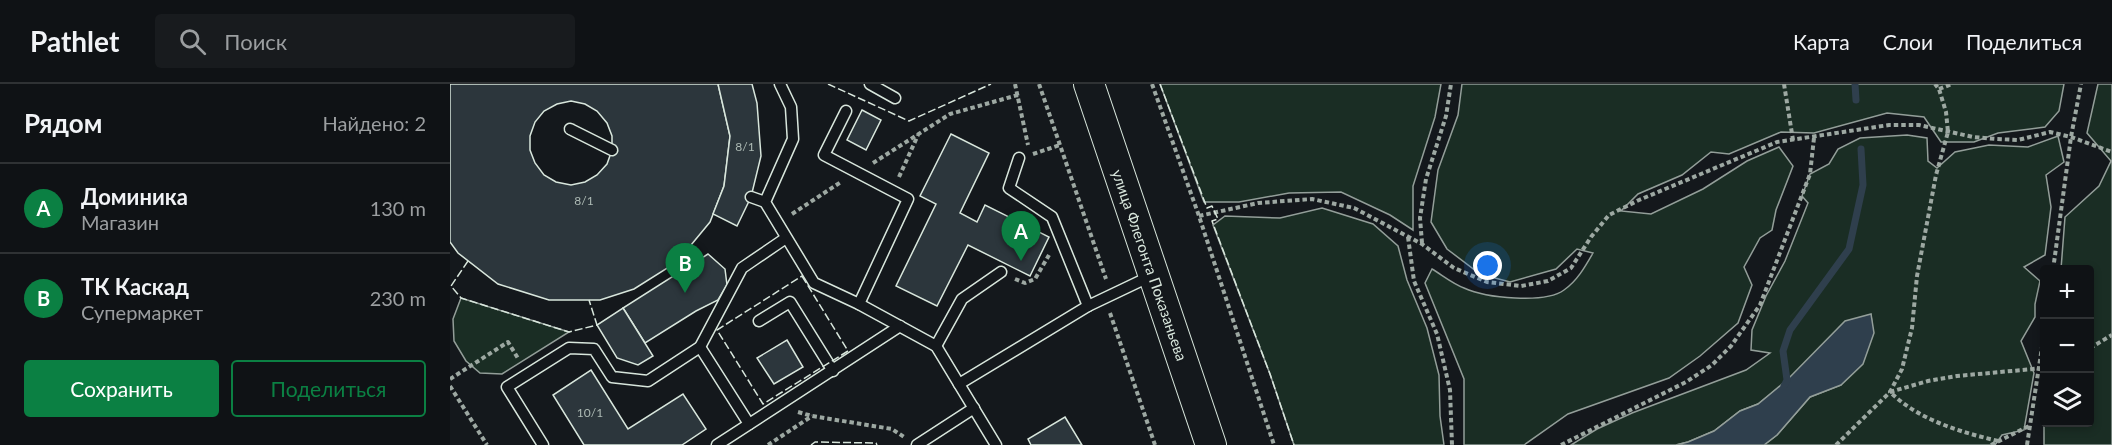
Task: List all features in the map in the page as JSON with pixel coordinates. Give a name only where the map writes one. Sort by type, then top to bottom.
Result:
[{"type":"main road","name":"улица Флегонта Показаньева","points":[[1089,84],[1211,445]]},
{"type":"lane","points":[[765,202],[793,139],[791,107],[780,84]]},
{"type":"lane","points":[[870,84],[895,98]]},
{"type":"lane","points":[[846,111],[824,155],[908,199],[859,304]]},
{"type":"lane","points":[[570,129],[612,150]]},
{"type":"lane","points":[[1019,158],[1009,188],[1052,217],[1088,306]]},
{"type":"lane","points":[[751,196],[765,202],[814,283],[859,304],[936,346],[996,445]]},
{"type":"lane","points":[[543,445],[507,387],[569,348],[594,349],[612,376],[648,381],[700,347],[742,268],[786,238]]},
{"type":"lane","points":[[936,346],[963,299],[1001,272]]},
{"type":"lane","points":[[959,384],[1088,306],[1153,275]]},
{"type":"lane","points":[[759,321],[790,302],[833,371]]},
{"type":"lane","points":[[717,445],[900,327]]},
{"type":"lane","points":[[700,347],[749,424]]},
{"type":"lane","points":[[912,442],[974,408]]},
{"type":"path","points":[[1015,84],[1030,155],[1060,145]]},
{"type":"path","points":[[1039,84],[1106,277],[1110,313],[1155,445]]},
{"type":"path","points":[[1152,84],[1199,216],[1274,445]]},
{"type":"path","points":[[1422,244],[1420,218],[1426,179],[1446,116],[1451,84]]},
{"type":"path","points":[[1784,84],[1793,140]]},
{"type":"path","points":[[1836,445],[1890,392],[1902,369],[1912,328],[1917,276],[1936,175],[1948,132],[1946,112],[1939,89],[1935,84]]},
{"type":"path","points":[[1939,89],[1952,84]]},
{"type":"path","points":[[2054,265],[2071,137],[2081,84]]},
{"type":"path","points":[[777,223],[950,114],[1018,95]]},
{"type":"path","points":[[1199,216],[1258,202],[1312,199],[1354,208],[1422,244],[1454,268],[1487,282],[1521,286],[1548,281],[1571,268],[1591,237],[1609,215],[1639,200],[1777,142],[1888,125],[1919,124],[1973,137],[2018,140],[2050,132],[2112,152]]},
{"type":"path","points":[[893,191],[918,134]]},
{"type":"path","points":[[1561,445],[1686,382],[1712,365],[1731,346],[1760,304],[1810,174],[1814,138]]},
{"type":"path","points":[[1001,272],[1025,283],[1035,279],[1059,236]]},
{"type":"path","points":[[1407,237],[1414,281],[1437,334],[1450,390],[1452,445]]},
{"type":"path","points":[[2094,346],[2112,335]]},
{"type":"path","points":[[450,379],[507,342]]},
{"type":"path","points":[[1890,392],[1928,381],[1957,376],[2040,368]]},
{"type":"path","points":[[2027,445],[2041,373]]},
{"type":"path","points":[[450,386],[487,445]]},
{"type":"path","points":[[1890,392],[1902,404],[1928,419],[1998,441]]},
{"type":"path","points":[[768,445],[812,416],[892,429],[912,442]]},
{"type":"path","points":[[1991,445],[2030,426]]},
{"type":"green space","points":[[1160,84],[1441,84],[1435,117],[1413,186],[1413,230],[1390,215],[1341,192],[1289,193],[1239,202],[1204,202]]},
{"type":"green space","points":[[1462,84],[2064,84],[2059,111],[2045,127],[1998,133],[1974,142],[1941,142],[1924,117],[1887,113],[1814,133],[1781,132],[1729,154],[1711,152],[1682,175],[1638,194],[1621,211],[1651,214],[1703,189],[1747,161],[1779,147],[1793,166],[1776,210],[1772,230],[1760,238],[1744,267],[1752,285],[1738,323],[1700,356],[1669,378],[1568,414],[1524,445],[1464,445],[1464,379],[1425,283],[1432,269],[1474,292],[1500,297],[1543,297],[1555,294],[1569,286],[1593,253],[1577,249],[1556,269],[1510,282],[1480,274],[1447,249],[1431,222],[1438,170],[1458,115]]},
{"type":"green space","points":[[2098,84],[2112,84],[2112,445],[2044,445],[2044,427],[2094,427],[2094,265],[2061,265],[2065,217],[2099,186],[2111,161],[2087,133]]},
{"type":"green space","points":[[1907,135],[1927,138],[1928,161],[1937,168],[1955,152],[1989,145],[2028,147],[2058,136],[2064,162],[2046,175],[2051,207],[2045,255],[2024,267],[2040,281],[2035,317],[2021,341],[2034,373],[2024,430],[2002,435],[1995,445],[1764,445],[1777,435],[1810,397],[1841,385],[1873,333],[1871,315],[1758,404],[1740,411],[1714,431],[1676,445],[1571,445],[1597,429],[1632,413],[1746,370],[1770,353],[1751,350],[1752,330],[1766,296],[1785,261],[1808,203],[1802,196],[1810,174],[1829,164],[1838,149],[1860,138]]},
{"type":"green space","points":[[1322,208],[1373,224],[1398,246],[1407,280],[1427,328],[1439,375],[1440,416],[1444,445],[1294,445],[1270,374],[1213,225],[1225,216],[1280,218]]},
{"type":"green space","points":[[461,298],[569,332],[502,374],[480,373],[466,361],[454,341],[453,319]]},
{"type":"water","points":[[1871,314],[1874,333],[1863,364],[1841,385],[1810,397],[1777,435],[1764,445],[1676,445],[1714,431],[1740,411],[1758,404],[1787,380],[1845,321]]},
{"type":"building","points":[[450,84],[718,84],[730,136],[724,186],[710,222],[677,262],[634,289],[600,300],[549,300],[498,284],[458,253],[450,242]],"holes":[[[571,101],[585,104],[597,111],[607,123],[612,136],[612,150],[607,164],[597,175],[585,182],[571,185],[556,182],[544,175],[535,163],[530,150],[530,136],[535,122],[544,111],[557,104]]]},
{"type":"building","points":[[718,84],[752,84],[757,103],[761,156],[751,197],[737,226],[713,214],[724,186],[730,136]]},
{"type":"building","points":[[862,110],[881,120],[866,150],[847,140]]},
{"type":"building","points":[[951,134],[989,153],[960,213],[977,222],[985,205],[1049,237],[1030,276],[968,245],[937,306],[896,286],[936,204],[920,196]]},
{"type":"building","points":[[708,254],[725,269],[727,285],[718,300],[645,343],[623,308]]},
{"type":"building","points":[[623,308],[653,356],[638,365],[617,358],[597,325]]},
{"type":"building","points":[[787,340],[803,367],[774,384],[757,358]]},
{"type":"building","points":[[591,370],[628,429],[683,394],[706,429],[682,445],[584,445],[553,395]]},
{"type":"building","points":[[1065,417],[1082,445],[1031,445],[1028,439]]},
{"type":"waterway","points":[[1855,84],[1856,100]]},
{"type":"waterway","points":[[1784,386],[1787,380],[1783,351],[1790,330],[1849,249],[1863,185],[1861,149]]},
{"type":"fence","points":[[828,84],[909,121],[991,84]]},
{"type":"fence","points":[[1160,84],[1207,208],[1212,206],[1218,219],[1212,221],[1270,374],[1294,445]]},
{"type":"fence","points":[[468,261],[451,286],[461,298],[569,332],[597,325],[589,300]]},
{"type":"fence","points":[[802,276],[848,351],[763,404],[717,330],[802,276]]},
{"type":"fence","points":[[811,445],[815,442],[876,443],[877,445]]},
{"type":"place","name":"Доминика","points":[[1021,261]]},
{"type":"place","name":"ТК Каскад","points":[[685,293]]}]
